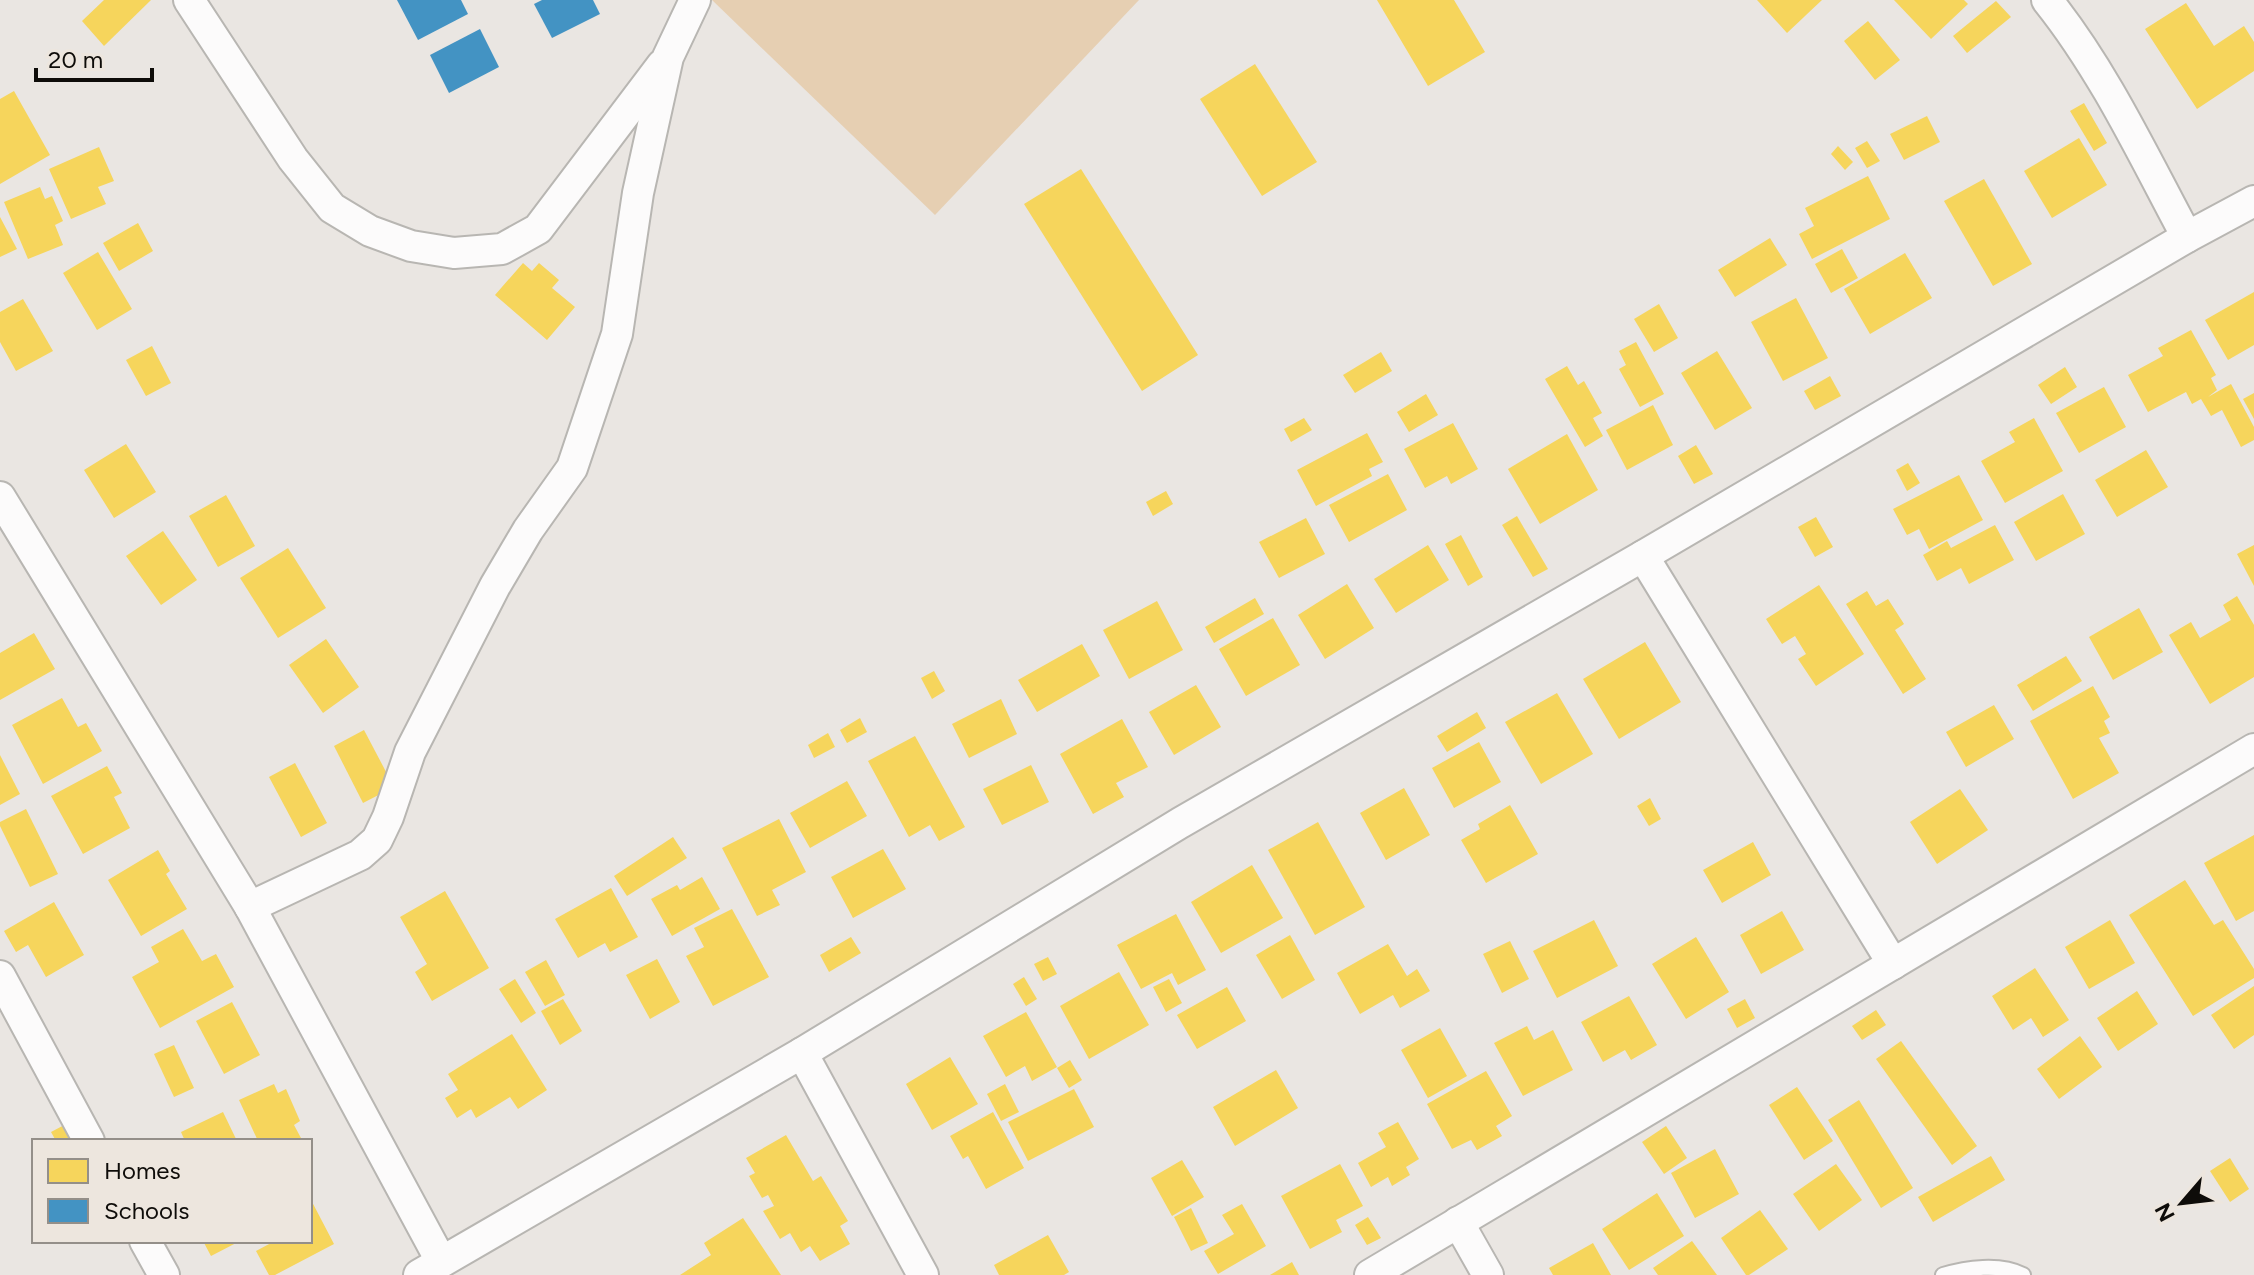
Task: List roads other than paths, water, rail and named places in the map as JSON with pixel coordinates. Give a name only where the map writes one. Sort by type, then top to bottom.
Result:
[{"type":"street","points":[[189,0],[293,159],[332,208],[370,231],[411,246],[454,253],[502,249],[538,229],[668,57],[695,0]]},
{"type":"street","points":[[2047,0],[2111,97],[2187,237]]},
{"type":"street","points":[[250,907],[360,855],[377,840],[410,752],[495,586],[528,530],[572,468],[617,334],[638,193],[668,57]]},
{"type":"street","points":[[0,497],[250,907],[430,1268],[802,1053],[1180,823],[2187,237],[2254,201]]},
{"type":"street","points":[[1643,556],[1893,964]]},
{"type":"street","points":[[1370,1275],[2254,749]]},
{"type":"street","points":[[0,976],[88,1139]]},
{"type":"street","points":[[802,1053],[923,1275]]},
{"type":"street","points":[[1458,1222],[1488,1275]]},
{"type":"street","points":[[146,1243],[164,1275]]},
{"type":"lane","points":[[1943,1275],[1982,1268],[2015,1271],[2023,1275]]}]
